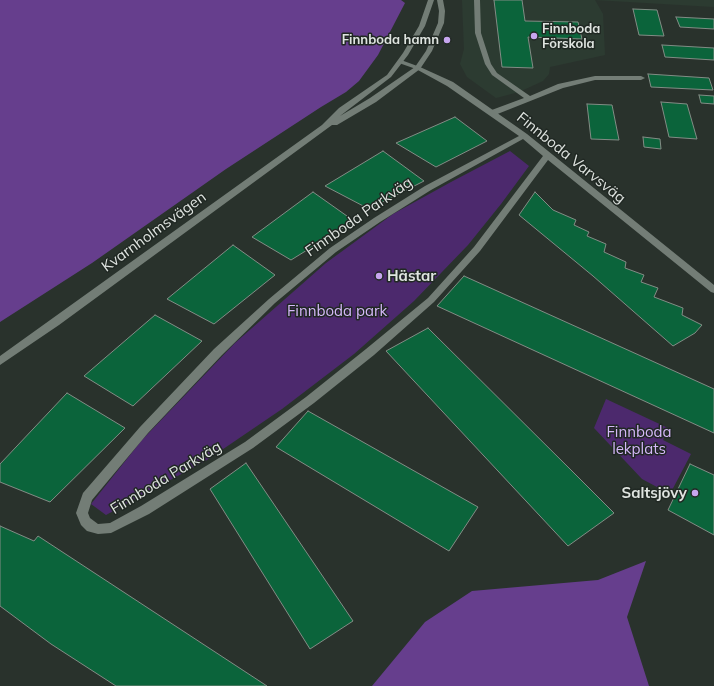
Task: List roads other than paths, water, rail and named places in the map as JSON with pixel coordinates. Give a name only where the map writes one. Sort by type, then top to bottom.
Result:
[{"type":"street","name":"Kvarnholmsvägen","points":[[325,127],[342,110],[384,80],[401,62],[422,26],[431,0]]},
{"type":"street","name":"Kvarnholmsvägen","points":[[0,361],[56,322],[204,212],[325,127],[350,115],[418,68],[430,51],[441,23],[442,11],[440,0]]},
{"type":"street","points":[[477,0],[478,34],[488,64],[494,74],[530,99]]},
{"type":"street","name":"Finnboda Varvsväg","points":[[401,62],[418,68],[450,84],[524,136],[714,290]]},
{"type":"street","points":[[492,113],[560,86],[595,78],[641,78]]},
{"type":"street","name":"Finnboda Parkväg","points":[[524,136],[428,188],[377,220],[333,250],[272,301],[218,352],[144,430],[110,469],[87,497],[82,513],[85,521],[91,527],[98,529],[111,528],[145,510],[249,445],[310,400],[370,352],[431,300],[477,249],[547,156]]},
{"type":"place","name":"Finnboda Förskola","points":[[534,36]]},
{"type":"place","name":"Finnboda hamn","points":[[447,40]]},
{"type":"place","name":"Hästar","points":[[379,276]]},
{"type":"place","name":"Saltsjövy","points":[[695,493]]},
{"type":"park label","name":"Finnboda park","points":[[337,311]]},
{"type":"park label","name":"Finnboda lekplats","points":[[639,440]]}]
